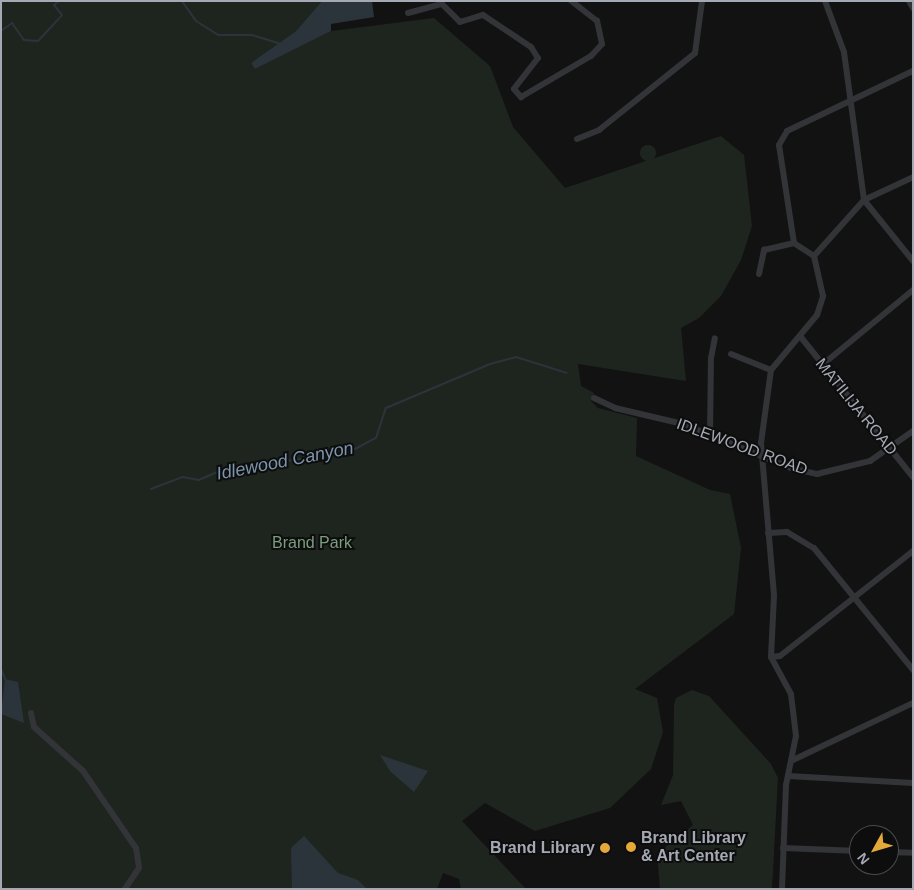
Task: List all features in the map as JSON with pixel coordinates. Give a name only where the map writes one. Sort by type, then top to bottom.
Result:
[{"type":"street","points":[[408,13],[442,4],[460,22],[483,15],[532,47],[538,58],[514,89],[521,96],[591,56],[602,44],[597,21],[571,1]]},
{"type":"street","points":[[577,139],[600,130],[695,53],[702,1]]},
{"type":"street","points":[[825,1],[844,52],[848,100],[864,200],[913,262]]},
{"type":"street","points":[[909,1],[913,8]]},
{"type":"street","points":[[794,243],[781,138],[848,100],[913,71]]},
{"type":"street","points":[[814,256],[864,200],[913,177]]},
{"type":"street","points":[[759,274],[764,250],[794,243],[814,256],[823,296],[817,315],[771,370],[760,456],[774,595],[771,657],[791,694],[796,736],[793,760],[788,776],[782,889]]},
{"type":"street","points":[[822,364],[913,290]]},
{"type":"street","name":"MATILIJA ROAD","points":[[800,336],[913,477]]},
{"type":"street","points":[[710,436],[711,358],[715,338]]},
{"type":"street","points":[[731,354],[771,370]]},
{"type":"street","name":"IDLEWOOD ROAD","points":[[594,398],[615,408],[683,424],[760,456],[818,474],[850,468],[890,449],[913,432]]},
{"type":"street","points":[[768,533],[786,532],[814,548],[913,670]]},
{"type":"street","points":[[771,657],[780,656],[913,551]]},
{"type":"street","points":[[793,760],[913,703]]},
{"type":"street","points":[[30,713],[34,727],[83,771],[136,848],[139,868],[125,889]]},
{"type":"street","points":[[788,776],[913,783]]},
{"type":"street","points":[[783,848],[849,851]]},
{"type":"street","points":[[899,852],[913,853]]},
{"type":"green space","name":"Brand Park","points":[[1,1],[322,1],[296,31],[251,63],[255,69],[331,31],[434,18],[490,66],[513,127],[565,188],[721,136],[744,155],[752,226],[741,260],[721,296],[699,318],[681,328],[686,381],[578,364],[581,386],[594,393],[591,401],[598,408],[637,418],[636,456],[710,490],[730,494],[741,548],[734,614],[635,689],[657,698],[663,732],[651,769],[610,808],[535,831],[485,803],[462,821],[526,889],[461,889],[459,879],[443,873],[437,889],[1,889]]},
{"type":"green space","points":[[648,145],[654,147],[656,153],[654,159],[648,161],[642,159],[640,153],[642,147]]},
{"type":"green space","points":[[692,690],[709,696],[771,764],[778,778],[772,889],[660,889],[657,854],[693,825],[681,801],[661,805],[673,775],[674,705],[676,698]]},
{"type":"shaded area","points":[[322,1],[372,1],[374,17],[331,24],[331,31],[255,69],[251,63],[296,31]]},
{"type":"shaded area","points":[[5,679],[18,682],[24,723],[1,714]]},
{"type":"shaded area","points":[[380,755],[428,771],[414,792],[390,771]]},
{"type":"shaded area","points":[[304,836],[338,873],[358,880],[367,889],[292,889],[291,848]]},
{"type":"waterway","points":[[1,31],[12,23],[24,40],[38,41],[62,15],[54,5],[59,1]]},
{"type":"waterway","points":[[125,1],[131,1]]},
{"type":"waterway","points":[[182,1],[196,21],[218,35],[252,35],[279,43]]},
{"type":"waterway","name":"Idlewood Canyon","points":[[151,489],[183,477],[199,480],[224,469],[316,457],[339,447],[355,449],[376,438],[386,408],[490,364],[516,357],[567,373]]},
{"type":"waterway","points":[[1,669],[5,679]]},
{"type":"place","name":"Brand Library & Art Center","points":[[631,847]]},
{"type":"place","name":"Brand Library","points":[[605,848]]}]
